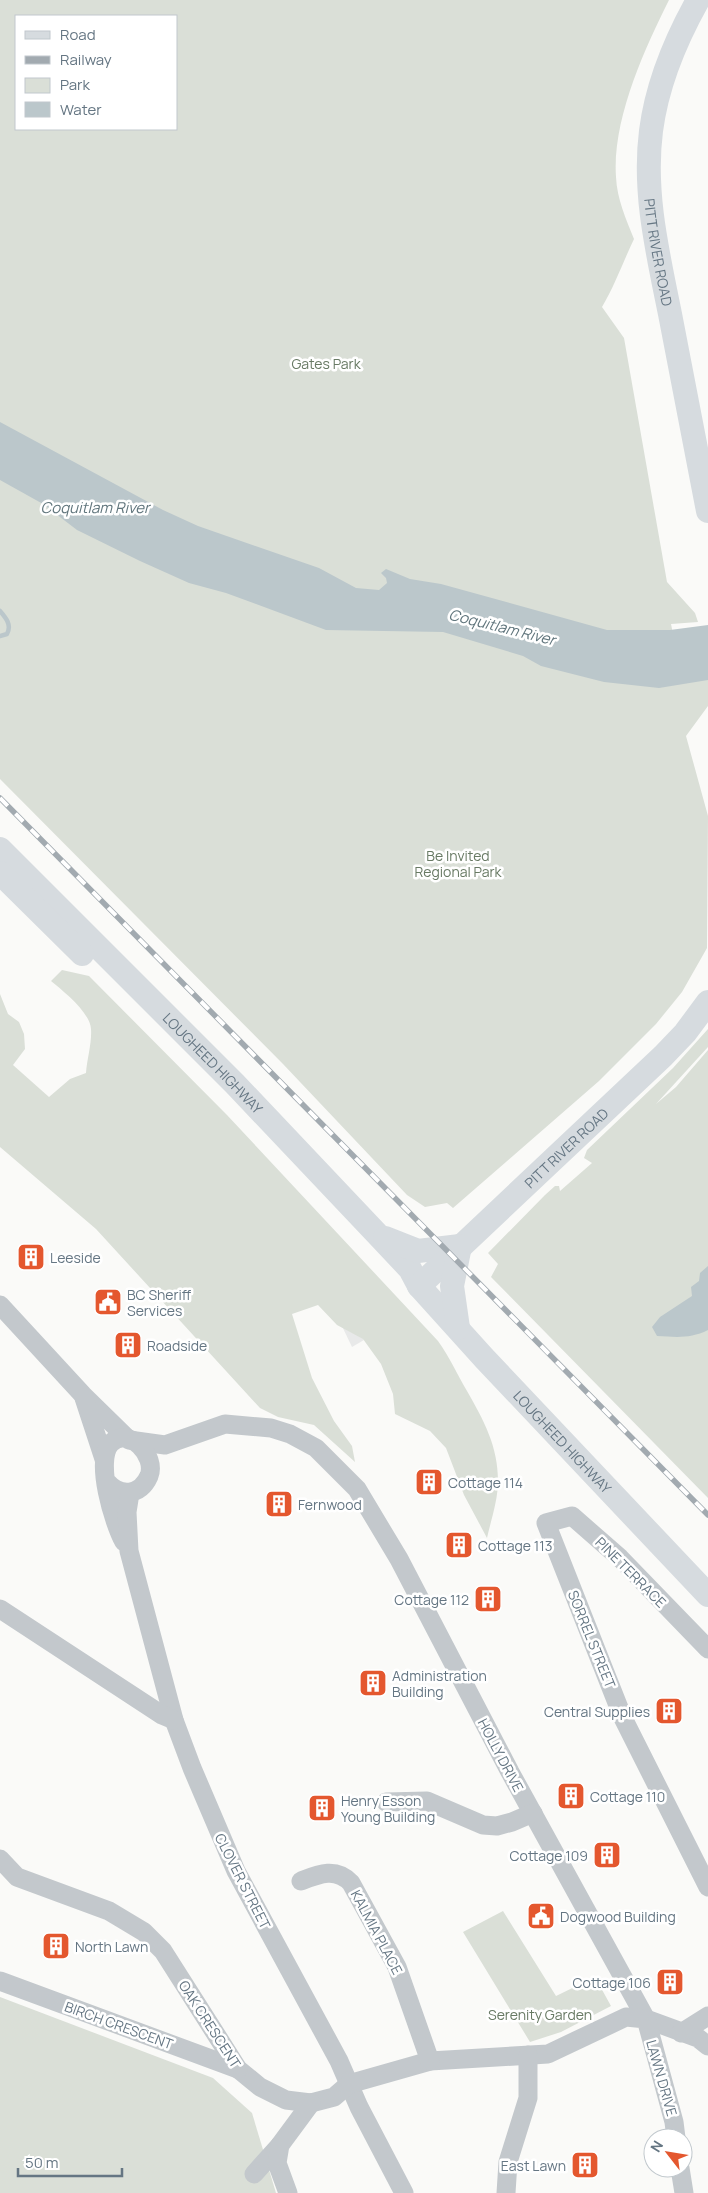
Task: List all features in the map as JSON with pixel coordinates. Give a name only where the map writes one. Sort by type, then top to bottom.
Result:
[{"type":"main road","name":"PITT RIVER ROAD","points":[[698,0],[671,53],[660,84],[651,130],[649,182],[657,244],[708,511]]},
{"type":"main road","name":"LOUGHEED HIGHWAY","points":[[0,849],[235,1084],[410,1269],[419,1286],[708,1595]]},
{"type":"main road","name":"LOUGHEED HIGHWAY","points":[[0,873],[225,1095],[397,1273],[419,1286]]},
{"type":"main road","name":"PITT RIVER ROAD","points":[[419,1286],[663,1056],[685,1033],[708,1002]]},
{"type":"main road","points":[[378,1235],[418,1251],[460,1246],[452,1286],[458,1328]]},
{"type":"street","points":[[0,1305],[83,1395],[129,1440],[144,1450],[151,1466]]},
{"type":"street","points":[[83,1395],[104,1459],[107,1482],[114,1490],[130,1494],[139,1490],[145,1483],[151,1466],[165,1445]]},
{"type":"street","name":"HOLLY DRIVE","points":[[129,1440],[165,1445],[225,1424],[271,1428],[316,1448],[357,1489],[400,1559],[533,1813],[646,2019]]},
{"type":"street","points":[[104,1459],[106,1450],[112,1442],[119,1439],[129,1440]]},
{"type":"street","name":"CLOVER STREET","points":[[107,1482],[117,1530],[129,1551]]},
{"type":"street","name":"CLOVER STREET","points":[[130,1494],[127,1512],[129,1551],[174,1720],[212,1817],[236,1871],[339,2061],[348,2084],[404,2193]]},
{"type":"street","name":"PINE TERRACE","points":[[546,1524],[572,1516],[620,1558],[708,1650]]},
{"type":"street","name":"SORREL STREET","points":[[546,1524],[623,1718],[708,1888]]},
{"type":"street","points":[[0,1609],[162,1715],[174,1720]]},
{"type":"street","points":[[386,1802],[427,1801],[484,1825],[497,1826],[533,1813]]},
{"type":"street","name":"OAK CRESCENT","points":[[0,1859],[17,1877],[109,1911],[144,1932],[163,1951],[238,2069],[260,2087],[286,2100],[311,2103],[334,2096],[348,2084],[430,2061],[548,2054],[626,2017],[646,2019]]},
{"type":"street","name":"KALMIA PLACE","points":[[301,1881],[333,1872],[346,1878],[351,1883],[397,1967],[430,2061]]},
{"type":"street","name":"BIRCH CRESCENT","points":[[0,1981],[238,2069]]},
{"type":"street","points":[[681,2033],[708,2016]]},
{"type":"street","points":[[646,2019],[698,2038],[708,2046]]},
{"type":"street","name":"LAWN DRIVE","points":[[646,2019],[675,2128]]},
{"type":"street","points":[[506,2193],[508,2162],[528,2098],[528,2055]]},
{"type":"street","points":[[254,2174],[280,2145],[311,2103]]},
{"type":"street","points":[[280,2145],[277,2163],[288,2193]]},
{"type":"street","points":[[682,2178],[684,2193]]},
{"type":"shaded area","points":[[352,1316],[364,1340],[352,1347],[340,1322]]},
{"type":"green space","points":[[0,0],[669,0],[640,63],[624,109],[616,155],[616,177],[622,209],[634,239],[602,307],[624,338],[667,582],[695,613],[698,622],[671,624],[681,674],[708,677],[708,706],[686,736],[708,816],[707,948],[682,992],[656,1024],[599,1081],[453,1208],[447,1203],[425,1207],[407,1195],[283,1064],[0,779],[0,478],[49,507],[0,474]]},
{"type":"green space","points":[[62,970],[89,976],[227,1115],[438,1341],[479,1413],[489,1434],[496,1456],[498,1488],[487,1538],[464,1495],[446,1448],[430,1431],[395,1414],[393,1394],[381,1364],[363,1339],[337,1325],[318,1305],[292,1314],[312,1378],[334,1421],[352,1446],[355,1462],[314,1425],[278,1417],[260,1408],[96,1229],[0,1147],[0,994],[8,1014],[19,1022],[24,1034],[25,1049],[13,1065],[49,1097],[70,1079],[86,1073],[91,1029],[81,1009],[51,981]]},
{"type":"green space","points":[[708,1029],[708,1047],[656,1104],[676,1087],[708,1050],[708,1498],[491,1277],[498,1264],[488,1253],[555,1186],[559,1186],[560,1191],[592,1163],[584,1158],[587,1150],[673,1068]]},
{"type":"green space","name":"Serenity Garden","points":[[503,1911],[556,1996],[595,1977],[611,2006],[561,2032],[530,2042],[463,1932]]},
{"type":"green space","points":[[0,1997],[213,2078],[252,2113],[276,2193],[0,2193]]},
{"type":"water","name":"Coquitlam River","points":[[0,422],[163,510],[198,526],[319,568],[356,588],[379,590],[387,583],[386,578],[381,573],[386,569],[410,579],[441,584],[607,630],[670,630],[708,625],[708,680],[659,688],[604,682],[541,666],[523,656],[443,632],[326,630],[226,593],[189,583],[77,530],[43,504],[0,480]]},
{"type":"water","points":[[708,1266],[708,1330],[689,1336],[657,1336],[652,1327],[660,1317],[692,1296],[691,1287],[699,1281],[700,1273]]},
{"type":"waterway","points":[[0,611],[9,625],[7,634],[0,636]]},
{"type":"railway","points":[[0,798],[708,1515]]},
{"type":"place","name":"Leeside","points":[[31,1257]]},
{"type":"place","name":"BC Sheriff Services","points":[[108,1302]]},
{"type":"place","name":"Roadside","points":[[128,1345]]},
{"type":"place","name":"Cottage 114","points":[[429,1482]]},
{"type":"place","name":"Fernwood","points":[[279,1504]]},
{"type":"place","name":"Cottage 113","points":[[459,1545]]},
{"type":"place","name":"Cottage 112","points":[[488,1599]]},
{"type":"place","name":"Administration Building","points":[[373,1683]]},
{"type":"place","name":"Central Supplies","points":[[669,1711]]},
{"type":"place","name":"Cottage 110","points":[[571,1796]]},
{"type":"place","name":"Henry Esson Young Building","points":[[322,1808]]},
{"type":"place","name":"Cottage 109","points":[[607,1855]]},
{"type":"place","name":"Dogwood Building","points":[[541,1916]]},
{"type":"place","name":"North Lawn","points":[[56,1946]]},
{"type":"place","name":"Cottage 106","points":[[670,1982]]},
{"type":"place","name":"East Lawn","points":[[585,2165]]},
{"type":"park label","name":"Gates Park","points":[[326,363]]},
{"type":"park label","name":"Be Invited Regional Park","points":[[458,864]]}]
